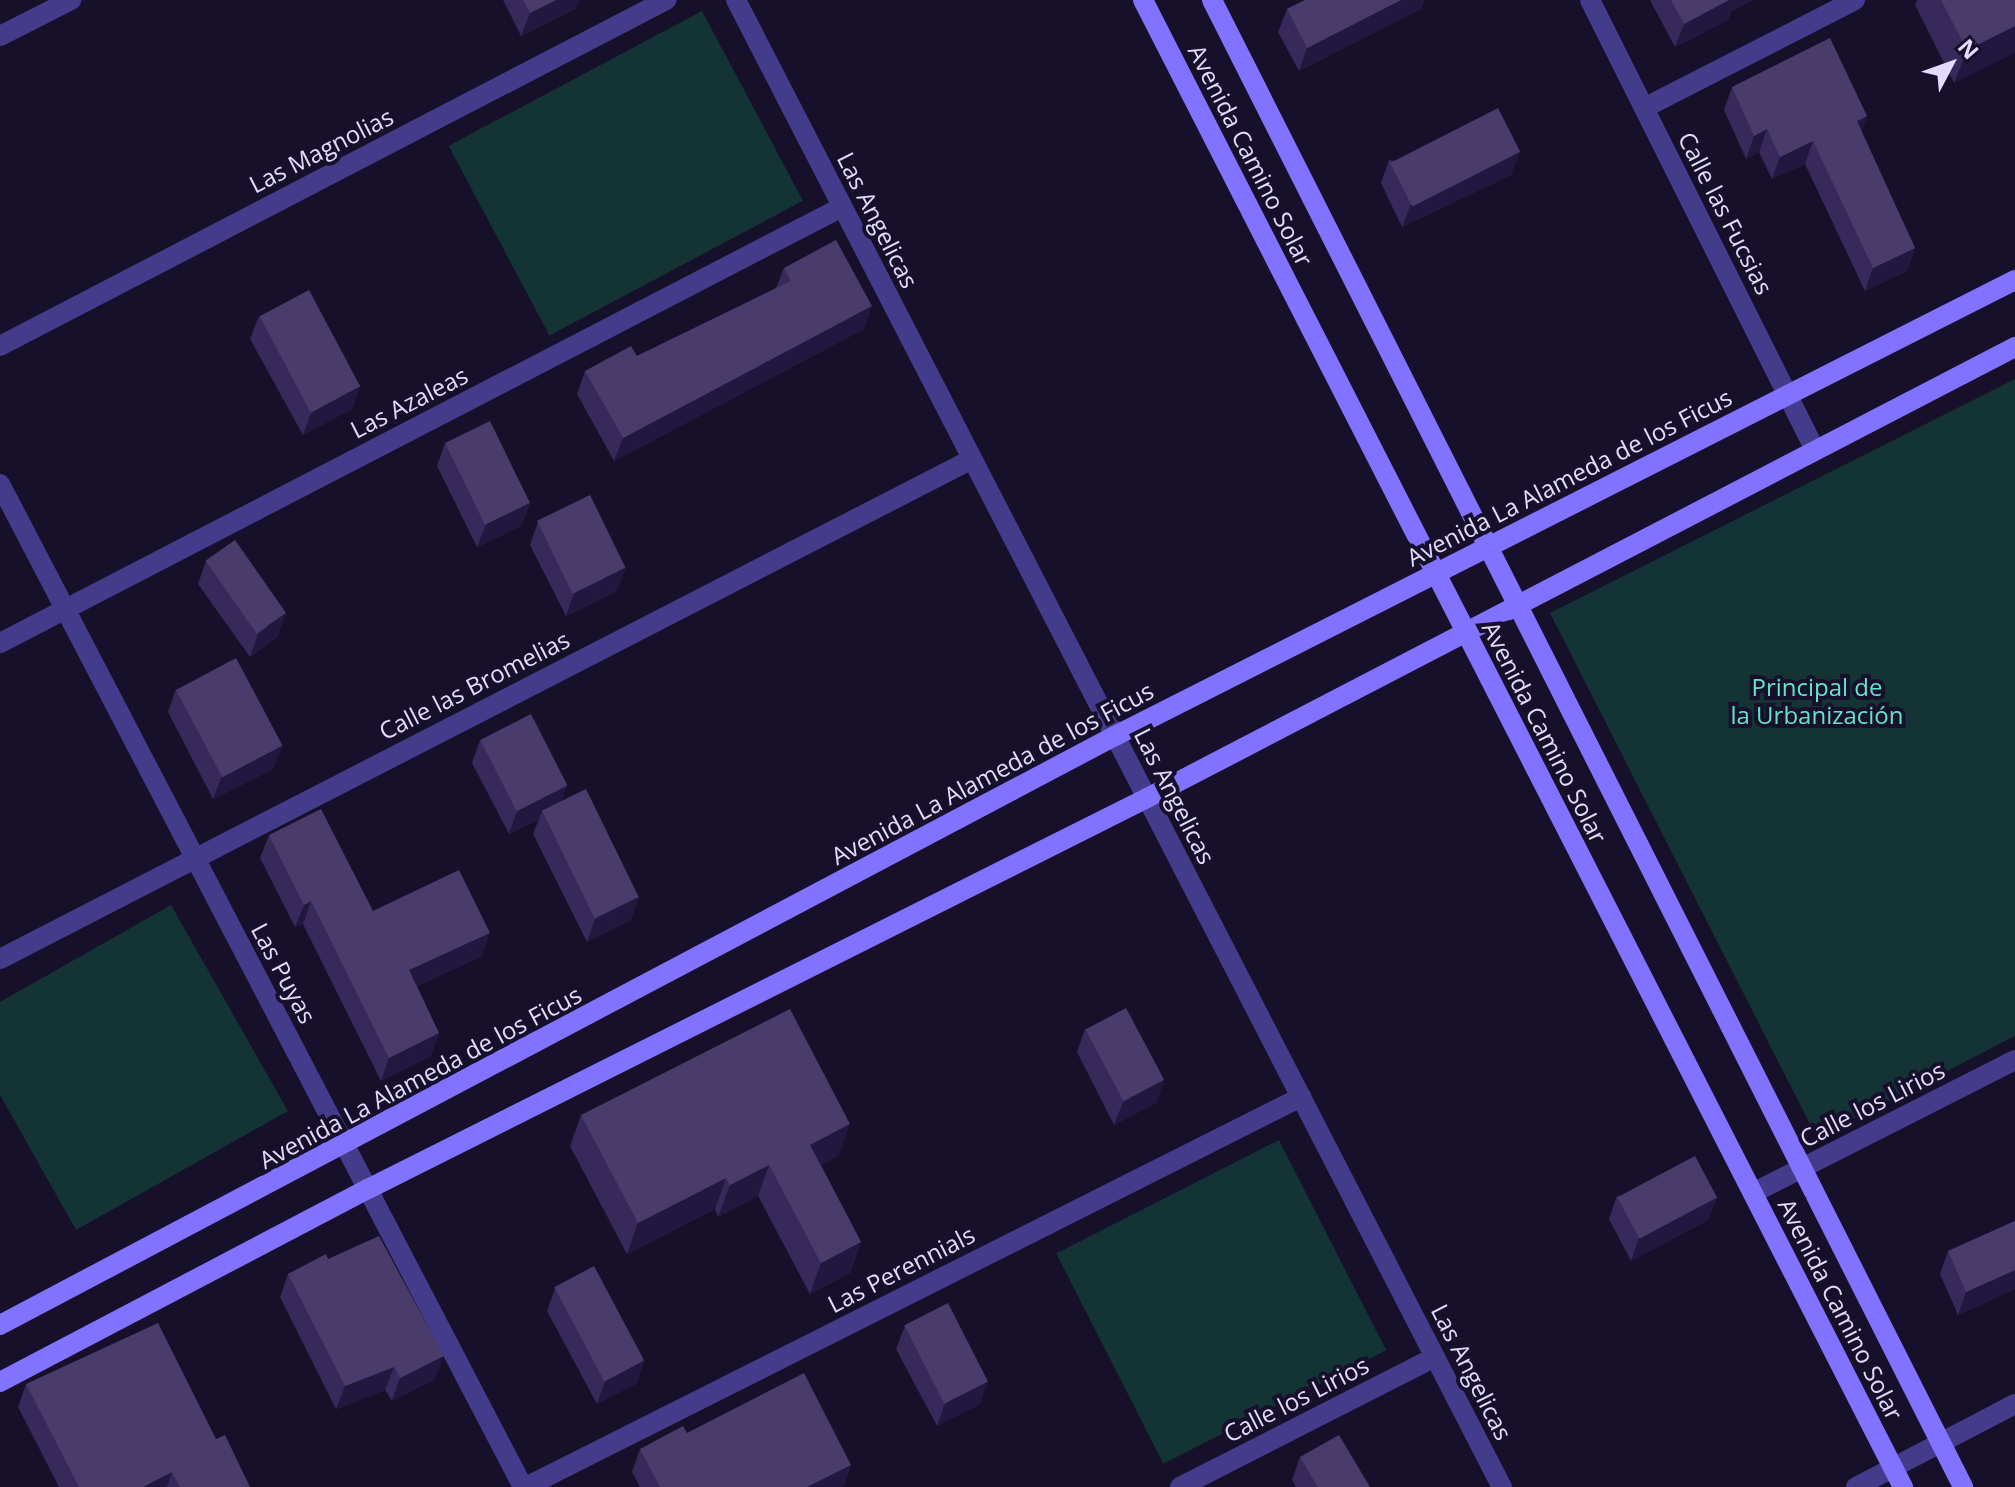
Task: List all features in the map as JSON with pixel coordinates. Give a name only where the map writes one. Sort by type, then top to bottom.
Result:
[{"type":"street","points":[[0,36],[71,0]]},
{"type":"street","name":"Las Magnolias","points":[[0,346],[666,0]]},
{"type":"street","name":"Las Angelicas","points":[[736,0],[1502,1487]]},
{"type":"street","name":"Avenida Camino Solar","points":[[1143,0],[1903,1487]]},
{"type":"street","name":"Avenida Camino Solar","points":[[1212,0],[1963,1487]]},
{"type":"street","name":"Calle las Fucsias","points":[[1590,0],[1815,450]]},
{"type":"street","points":[[1644,108],[1855,0]]},
{"type":"street","name":"Las Azaleas","points":[[0,643],[842,207]]},
{"type":"street","name":"Avenida La Alameda de los Ficus","points":[[0,1325],[346,1147],[1115,736],[2015,280]]},
{"type":"street","points":[[0,1382],[368,1189],[1147,798],[2015,347]]},
{"type":"street","name":"Calle las Bromelias","points":[[0,959],[972,459]]},
{"type":"street","name":"Las Puyas","points":[[0,484],[524,1487]]},
{"type":"street","name":"Calle los Lirios","points":[[1753,1193],[2015,1060]]},
{"type":"street","name":"Las Perennials","points":[[524,1487],[1301,1097]]},
{"type":"street","name":"Calle los Lirios","points":[[1180,1487],[1435,1357]]},
{"type":"street","points":[[1856,1487],[2015,1404]]},
{"type":"green space","points":[[702,11],[803,201],[550,336],[449,146]]},
{"type":"green space","name":"Principal de la Urbanización","points":[[2015,379],[2015,1036],[1817,1138],[1550,613]]},
{"type":"green space","points":[[171,905],[288,1111],[76,1230],[0,1095],[0,1002]]},
{"type":"green space","points":[[1279,1140],[1386,1350],[1163,1464],[1056,1253]]},
{"type":"building","points":[[523,0],[556,0],[530,13]]},
{"type":"building","points":[[1305,0],[1401,0],[1307,48],[1287,9]]},
{"type":"building","points":[[1671,0],[1729,0],[1684,24]]},
{"type":"building","points":[[1941,0],[2015,0],[2015,26],[1967,50]]},
{"type":"building","points":[[1830,38],[1867,116],[1857,121],[1915,248],[1873,268],[1813,141],[1780,157],[1767,129],[1754,136],[1732,87]]},
{"type":"building","points":[[1498,108],[1520,152],[1412,207],[1390,163]]},
{"type":"building","points":[[836,240],[872,306],[623,438],[585,371],[631,346],[637,356],[791,281],[784,268]]},
{"type":"building","points":[[309,290],[360,386],[311,413],[260,316]]},
{"type":"building","points":[[490,421],[530,503],[485,525],[445,443]]},
{"type":"building","points":[[590,495],[626,568],[572,594],[537,521]]},
{"type":"building","points":[[235,540],[286,613],[257,634],[206,561]]},
{"type":"building","points":[[236,658],[282,745],[222,777],[176,690]]},
{"type":"building","points":[[531,714],[567,785],[517,811],[480,740]]},
{"type":"building","points":[[586,789],[639,897],[595,918],[542,810]]},
{"type":"building","points":[[321,809],[373,911],[459,870],[490,933],[409,970],[439,1033],[389,1058],[311,901],[304,905],[269,835]]},
{"type":"building","points":[[1126,1008],[1164,1080],[1123,1101],[1085,1030]]},
{"type":"building","points":[[790,1009],[850,1124],[810,1145],[861,1242],[821,1263],[769,1165],[730,1185],[726,1178],[638,1223],[581,1115]]},
{"type":"building","points":[[1695,1156],[1717,1197],[1639,1239],[1617,1197]]},
{"type":"building","points":[[2015,1221],[2015,1270],[1966,1292],[1948,1251]]},
{"type":"building","points":[[379,1236],[444,1356],[400,1378],[394,1367],[345,1386],[288,1274],[326,1254],[328,1259]]},
{"type":"building","points":[[594,1266],[644,1360],[605,1382],[554,1287]]},
{"type":"building","points":[[948,1303],[988,1381],[944,1404],[904,1325]]},
{"type":"building","points":[[158,1323],[216,1439],[225,1435],[250,1487],[180,1487],[172,1472],[143,1487],[79,1487],[26,1384]]},
{"type":"building","points":[[804,1373],[851,1465],[807,1487],[660,1487],[640,1449],[683,1426],[687,1433]]},
{"type":"building","points":[[1339,1435],[1370,1487],[1318,1487],[1300,1457]]}]
